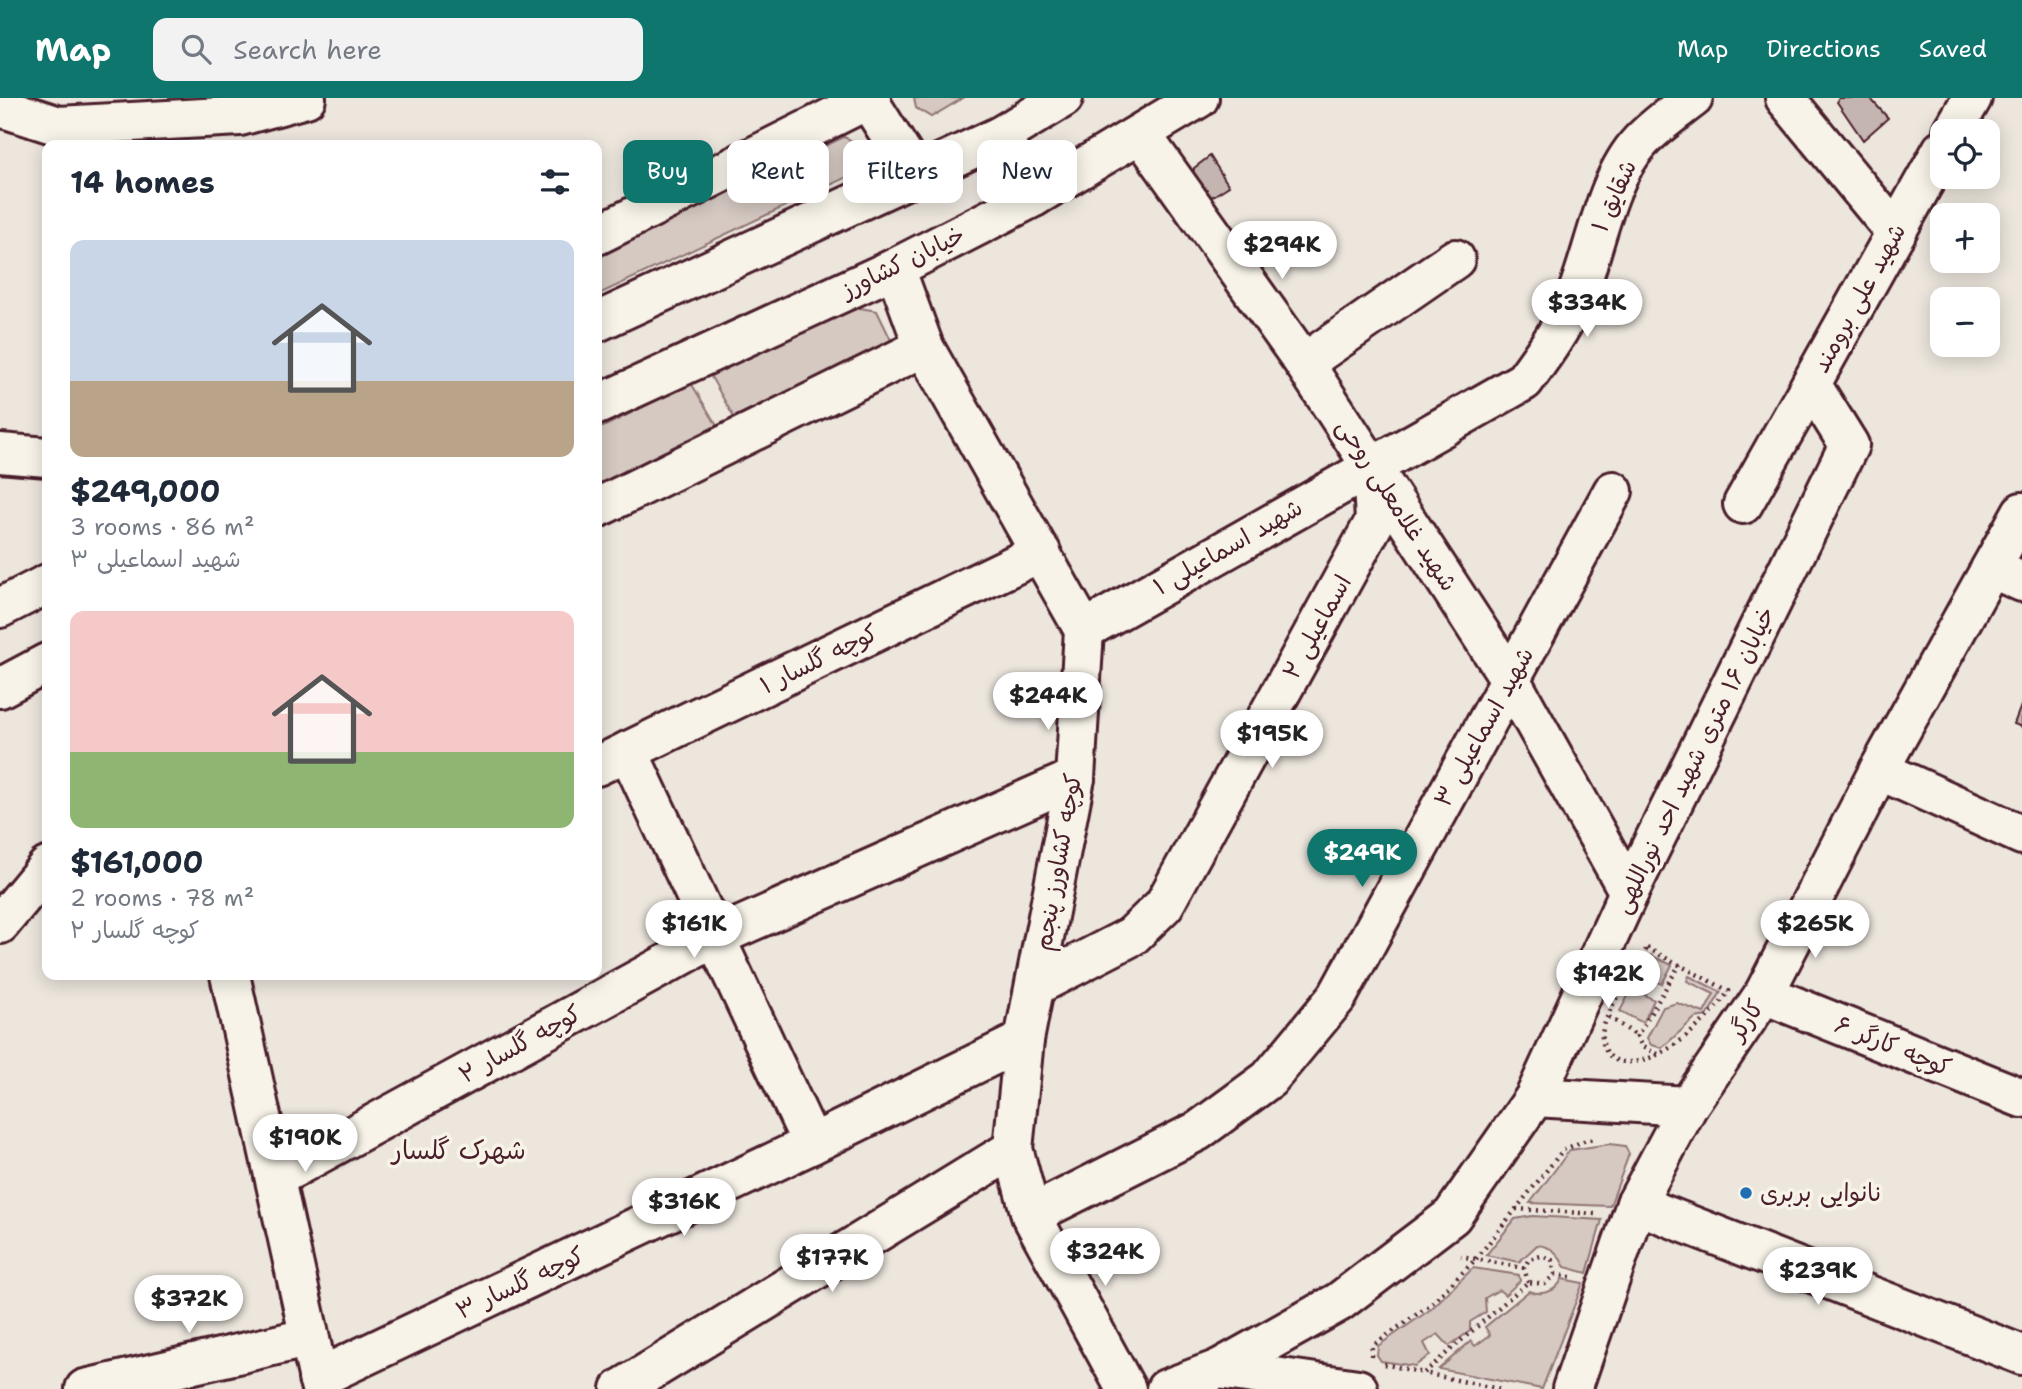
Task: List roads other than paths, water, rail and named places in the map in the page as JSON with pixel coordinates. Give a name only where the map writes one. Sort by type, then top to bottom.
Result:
[{"type":"street","points":[[0,107],[61,136],[240,116],[306,98]]},
{"type":"street","points":[[963,152],[1000,136],[1063,98]]},
{"type":"street","name":"خیابان کشاورز","points":[[1077,173],[1152,131],[1199,98]]},
{"type":"street","name":"شقایق ۱","points":[[1372,465],[1524,381],[1550,346],[1575,299],[1602,212],[1628,160],[1639,143],[1693,98]]},
{"type":"street","points":[[1785,98],[1896,233]]},
{"type":"street","points":[[1960,119],[1972,98]]},
{"type":"street","points":[[602,233],[868,99],[893,140]]},
{"type":"street","points":[[1084,630],[924,347],[900,265],[938,265],[1152,131]]},
{"type":"street","name":"شهید غلامعلی روحی","points":[[1152,131],[1510,679],[1629,892]]},
{"type":"street","points":[[1000,136],[1002,140]]},
{"type":"street","name":"شهید علی برومند","points":[[1849,445],[1811,384],[1930,172]]},
{"type":"street","points":[[602,320],[850,203]]},
{"type":"street","name":"خیابان کشاورز","points":[[602,403],[900,265],[1022,203]]},
{"type":"street","points":[[1304,363],[1455,258]]},
{"type":"street","points":[[602,506],[924,347]]},
{"type":"street","points":[[1743,504],[1811,384]]},
{"type":"street","name":"خیابان ۱۶ متری شهید احد نوراللهی","points":[[1166,1389],[1219,1369],[1339,1302],[1452,1216],[1535,1097],[1629,892],[1849,445]]},
{"type":"street","points":[[0,453],[42,457]]},
{"type":"street","name":"شهید اسماعیلی ۱","points":[[1084,630],[1372,465]]},
{"type":"street","name":"اسماعیلی ۲","points":[[1035,986],[1132,936],[1164,905],[1375,521],[1372,465]]},
{"type":"street","name":"شهید اسماعیلی ۳","points":[[1031,1216],[1198,1131],[1269,1079],[1337,997],[1613,491]]},
{"type":"street","name":"کارگر","points":[[1572,1389],[1636,1204],[1688,1106],[1764,994],[1879,770],[2006,575],[2022,512]]},
{"type":"street","name":"کوچه گلسار ۱","points":[[612,759],[1041,552]]},
{"type":"street","points":[[0,608],[42,587]]},
{"type":"street","name":"کوچه کشاورز پنجم","points":[[1084,630],[1075,778],[1024,1041],[1013,1149],[1031,1216],[1126,1389]]},
{"type":"street","points":[[0,688],[42,666]]},
{"type":"street","points":[[612,759],[716,937],[813,1144]]},
{"type":"street","points":[[1879,770],[2022,835]]},
{"type":"street","name":"کوچه گلسار ۲","points":[[275,1178],[716,937],[1075,778]]},
{"type":"street","points":[[0,924],[42,873]]},
{"type":"street","points":[[231,980],[319,1384]]},
{"type":"street","name":"کوچه کارگر ۶","points":[[1764,994],[2022,1098]]},
{"type":"street","name":"کوچه گلسار ۳","points":[[319,1384],[1024,1041]]},
{"type":"street","points":[[1535,1097],[1688,1106]]},
{"type":"street","points":[[621,1389],[1013,1149]]},
{"type":"street","points":[[1636,1204],[2022,1355]]},
{"type":"street","points":[[85,1389],[307,1338]]},
{"type":"street","points":[[1219,1369],[1358,1389]]},
{"type":"place","name":"نانوایی بربری","points":[[1746,1193]]},
{"type":"district","name":"شهرک گلسار","points":[[459,1150]]}]
